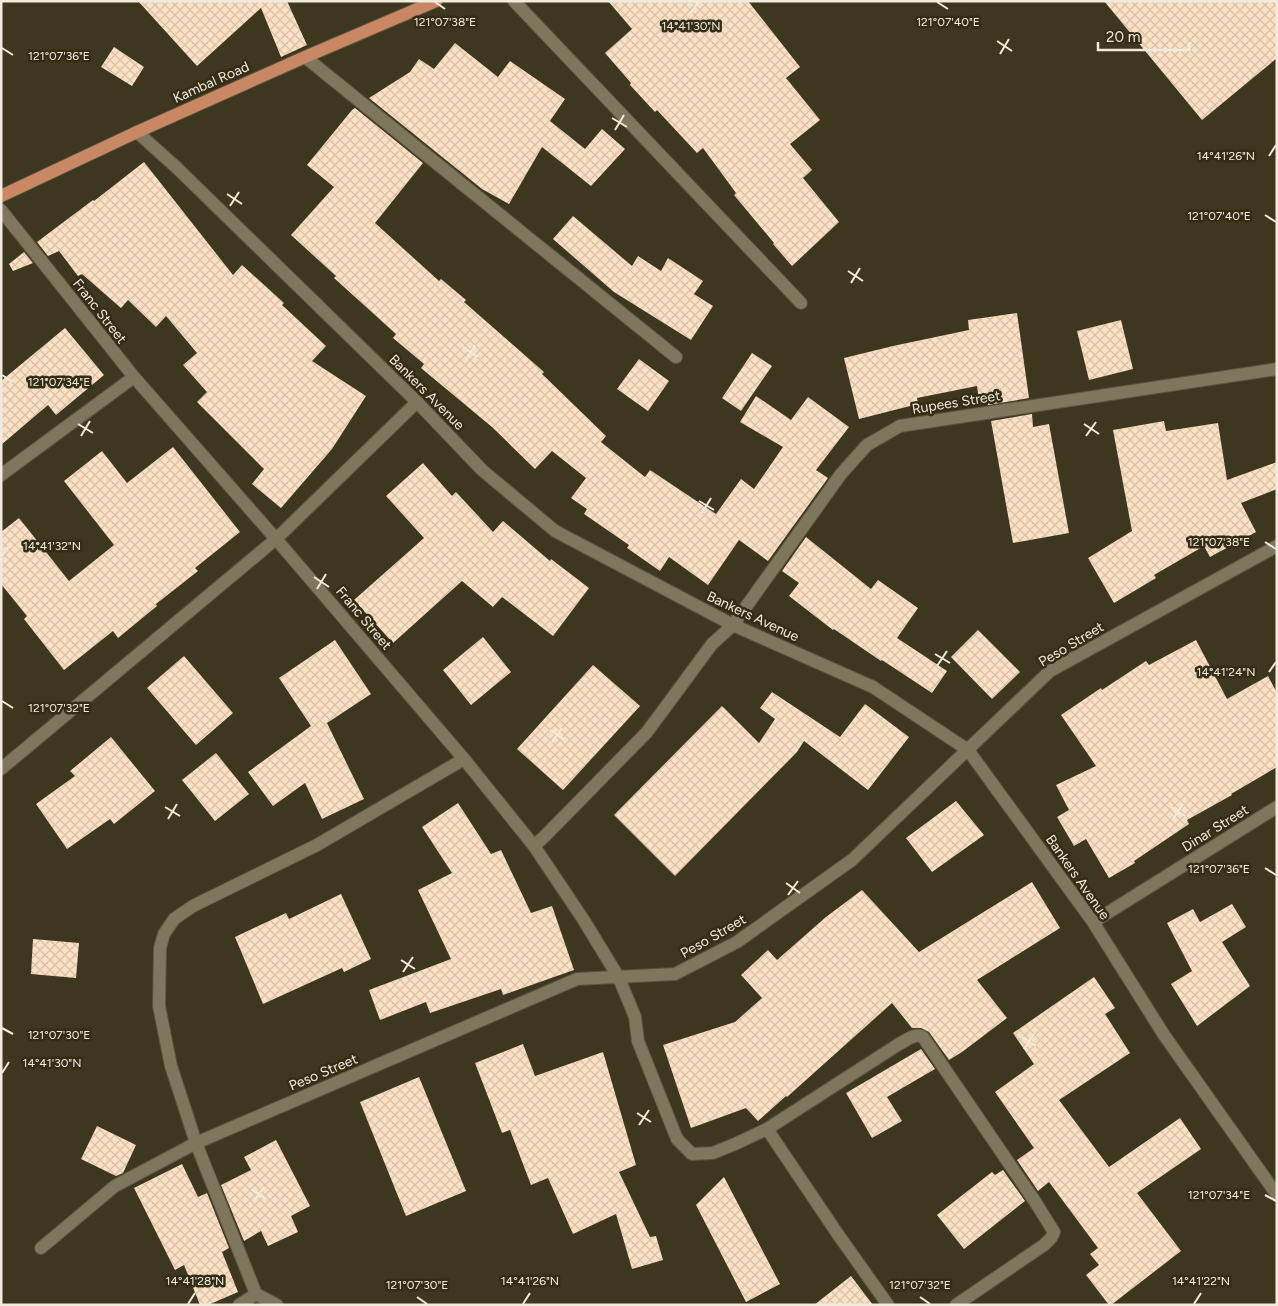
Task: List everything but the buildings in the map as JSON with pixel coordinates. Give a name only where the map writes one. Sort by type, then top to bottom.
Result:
[{"type":"main road","name":"Kambal Road","points":[[1,196],[137,132],[436,1]]},
{"type":"street","points":[[514,1],[802,303]]},
{"type":"street","points":[[305,57],[676,357]]},
{"type":"street","name":"Bankers Avenue","points":[[137,132],[177,168],[417,402],[482,470],[555,531],[732,625],[873,687],[968,750],[1093,922],[1164,1035],[1277,1195]]},
{"type":"street","name":"Franc Street","points":[[1,210],[134,377],[276,539],[464,759],[534,846],[583,919],[619,978],[635,1017],[638,1040],[677,1139],[692,1154],[713,1153],[768,1129],[899,1044],[916,1035],[923,1037],[1054,1232],[1044,1245],[956,1305]]},
{"type":"street","name":"Rupees Street","points":[[534,846],[647,732],[712,644],[732,625],[841,474],[867,445],[900,426],[1277,369]]},
{"type":"street","points":[[1,475],[134,377]]},
{"type":"street","points":[[1,769],[276,539],[417,402]]},
{"type":"street","name":"Peso Street","points":[[41,1248],[115,1186],[196,1143],[577,979],[676,974],[737,942],[852,860],[1050,671],[1277,546]]},
{"type":"street","points":[[277,1305],[256,1294],[196,1143],[171,1066],[159,1006],[160,948],[164,934],[174,919],[193,906],[317,845],[464,759]]},
{"type":"street","name":"Dinar Street","points":[[1093,922],[1277,807]]},
{"type":"street","points":[[768,1129],[837,1234],[888,1305]]},
{"type":"street","points":[[239,1305],[256,1294]]}]
